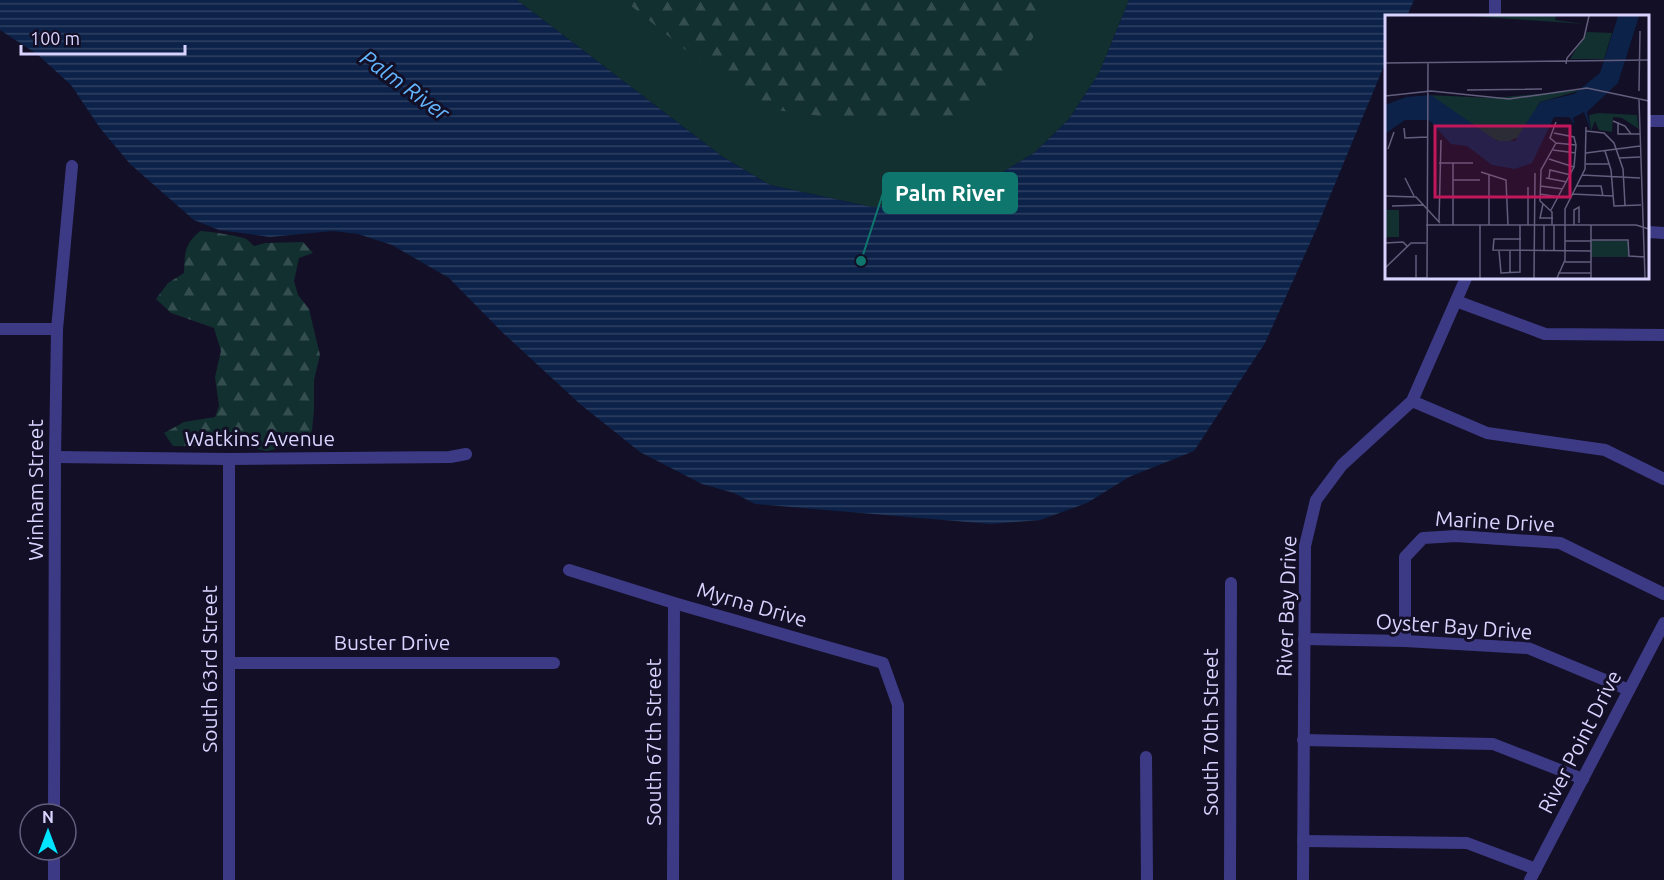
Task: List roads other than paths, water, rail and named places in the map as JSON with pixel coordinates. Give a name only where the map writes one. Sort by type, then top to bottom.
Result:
[{"type":"street","points":[[1649,121],[1664,122]]},
{"type":"street","name":"Winham Street","points":[[54,802],[57,328],[72,166]]},
{"type":"street","points":[[1649,232],[1664,233]]},
{"type":"street","name":"River Bay Drive","points":[[1303,880],[1305,546],[1316,500],[1342,465],[1412,401],[1466,279]]},
{"type":"street","points":[[1456,301],[1545,334],[1664,335]]},
{"type":"street","points":[[0,329],[57,328]]},
{"type":"street","points":[[1412,401],[1487,433],[1605,450],[1664,479]]},
{"type":"street","name":"Watkins Avenue","points":[[55,457],[229,459],[450,457],[466,454]]},
{"type":"street","name":"South 63rd Street","points":[[229,459],[230,880]]},
{"type":"street","name":"Marine Drive","points":[[1405,641],[1405,557],[1423,538],[1456,536],[1560,543],[1664,594]]},
{"type":"street","name":"Myrna Drive","points":[[569,570],[674,603],[884,663],[898,705],[898,880]]},
{"type":"street","name":"South 70th Street","points":[[1230,880],[1231,583]]},
{"type":"street","name":"South 67th Street","points":[[673,880],[674,603]]},
{"type":"street","name":"River Point Drive","points":[[1533,875],[1664,623]]},
{"type":"street","name":"Oyster Bay Drive","points":[[1304,639],[1405,641],[1528,648],[1629,690]]},
{"type":"street","name":"Buster Drive","points":[[230,663],[554,663]]},
{"type":"street","points":[[1304,740],[1493,744],[1583,779]]},
{"type":"street","points":[[1146,757],[1147,880]]},
{"type":"street","points":[[1303,841],[1467,843],[1533,875]]},
{"type":"street","points":[[54,862],[54,880]]},
{"type":"water","name":"Palm River","points":[[0,0],[517,0],[723,157],[770,185],[872,207],[936,202],[987,182],[1034,153],[1069,119],[1099,73],[1129,0],[1414,0],[1407,15],[1385,15],[1385,63],[1315,232],[1265,343],[1194,451],[1129,477],[1087,503],[1040,520],[991,524],[755,504],[734,493],[702,484],[640,452],[580,404],[503,333],[449,278],[392,245],[358,234],[333,231],[270,237],[219,230],[194,220],[130,164],[100,128],[71,85],[37,54],[0,30]]},
{"type":"place","name":"Palm River","points":[[861,261]]}]
